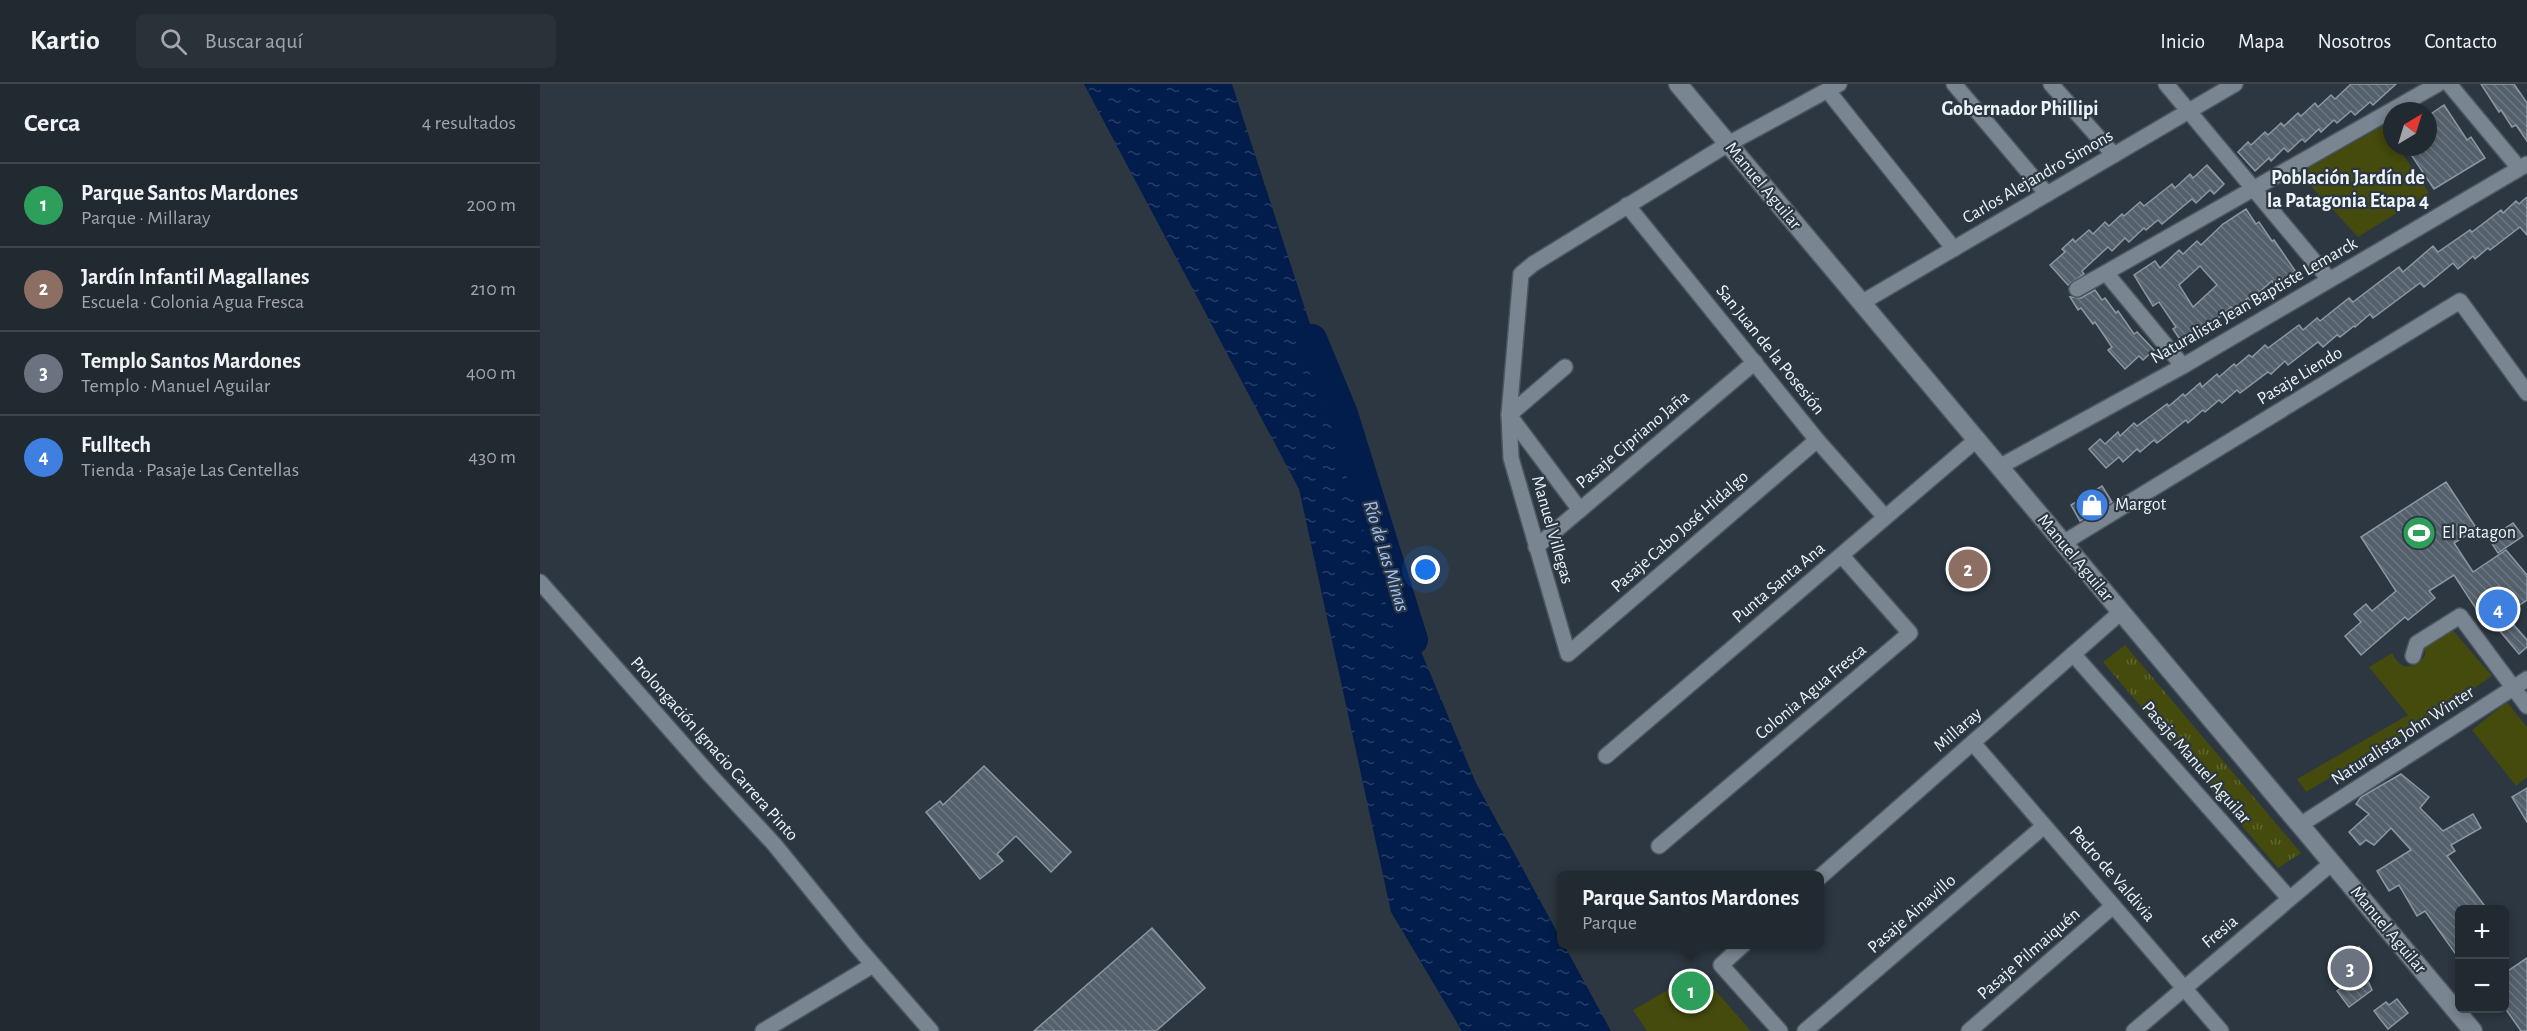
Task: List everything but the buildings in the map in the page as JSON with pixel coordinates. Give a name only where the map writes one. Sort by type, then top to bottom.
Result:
[{"type":"street","name":"Manuel Aguilar","points":[[1678,84],[2473,1031]]},
{"type":"street","points":[[1954,84],[2047,194]]},
{"type":"street","points":[[2051,84],[2114,155]]},
{"type":"street","points":[[2166,84],[2329,279]]},
{"type":"street","name":"Carlos Alejandro Simons","points":[[1862,303],[2235,84]]},
{"type":"street","points":[[2077,289],[2255,190],[2438,84]]},
{"type":"street","points":[[2449,84],[2523,166]]},
{"type":"street","points":[[1627,205],[1728,144],[1833,87],[1954,249]]},
{"type":"street","name":"Naturalista Jean Baptiste Lemarck","points":[[1999,467],[2183,366],[2523,166]]},
{"type":"street","name":"Manuel Villegas","points":[[1568,654],[1511,458],[1509,415],[1521,274],[1627,205]]},
{"type":"street","name":"San Juan de la Posesión","points":[[1627,205],[1817,440],[1885,518]]},
{"type":"street","points":[[2106,273],[2183,366]]},
{"type":"street","name":"Pasaje Liendo","points":[[2063,543],[2460,301],[2527,393]]},
{"type":"street","name":"Pasaje Cipriano Jaña","points":[[1536,547],[1755,362]]},
{"type":"street","points":[[1509,415],[1565,367]]},
{"type":"street","name":"Manuel Villegas","points":[[1509,415],[1580,510]]},
{"type":"street","name":"Pasaje Cabo José Hidalgo","points":[[1568,654],[1817,440]]},
{"type":"street","name":"Punta Santa Ana","points":[[1606,756],[1976,440]]},
{"type":"street","name":"Colonia Agua Fresca","points":[[1659,846],[1910,633],[1842,556]]},
{"type":"street","name":"Prolongación Ignacio Carrera Pinto","points":[[540,582],[774,844],[856,945],[931,1031]]},
{"type":"street","name":"Millaray","points":[[1824,873],[2121,612]]},
{"type":"street","points":[[2413,656],[2417,643],[2460,616],[2527,706]]},
{"type":"street","name":"Pasaje Manuel Aguilar","points":[[2073,654],[2289,898]]},
{"type":"street","name":"Naturalista John Winter","points":[[2300,825],[2527,679]]},
{"type":"street","name":"Pedro de Valdivia","points":[[1972,743],[2221,1031]]},
{"type":"street","name":"Pasaje Ainavillo","points":[[1805,1031],[2044,826]]},
{"type":"street","name":"Fresia","points":[[2134,1031],[2332,863]]},
{"type":"street","name":"Pasaje Pilmaiquén","points":[[1969,1031],[2114,906]]},
{"type":"street","points":[[1739,949],[1721,965],[1780,1031]]},
{"type":"street","points":[[763,1031],[873,965]]},
{"type":"green space","points":[[2383,126],[2383,156],[2404,156],[2429,193],[2358,237],[2299,173]]},
{"type":"green space","points":[[2450,627],[2492,676],[2418,726],[2306,792],[2297,779],[2408,715],[2369,667],[2392,653],[2403,666],[2416,664],[2425,656],[2424,643]]},
{"type":"green space","points":[[2125,645],[2301,853],[2278,868],[2103,662]]},
{"type":"green space","points":[[2507,702],[2527,727],[2527,777],[2516,786],[2472,730]]},
{"type":"green space","points":[[1699,972],[1751,1031],[1647,1031],[1633,1010]]},
{"type":"water","points":[[1084,84],[1232,84],[1400,601],[1476,783],[1557,932],[1557,949],[1566,949],[1611,1031],[1462,1031],[1391,912],[1299,489]]},
{"type":"waterway","name":"Río de Las Minas","points":[[1312,339],[1343,414],[1413,640]]},
{"type":"place","name":"Margot","points":[[2092,505]]},
{"type":"place","name":"El Patagon","points":[[2419,533]]},
{"type":"place","name":"Jardín Infantil Magallanes","points":[[1968,569]]},
{"type":"place","name":"Fulltech","points":[[2498,609]]},
{"type":"place","name":"Templo Santos Mardones","points":[[2350,968]]},
{"type":"place","name":"Parque Santos Mardones","points":[[1691,991]]},
{"type":"district","name":"Gobernador Phillipi","points":[[2020,109]]},
{"type":"district","name":"Población Jardín de la Patagonia Etapa 4","points":[[2348,190]]}]
